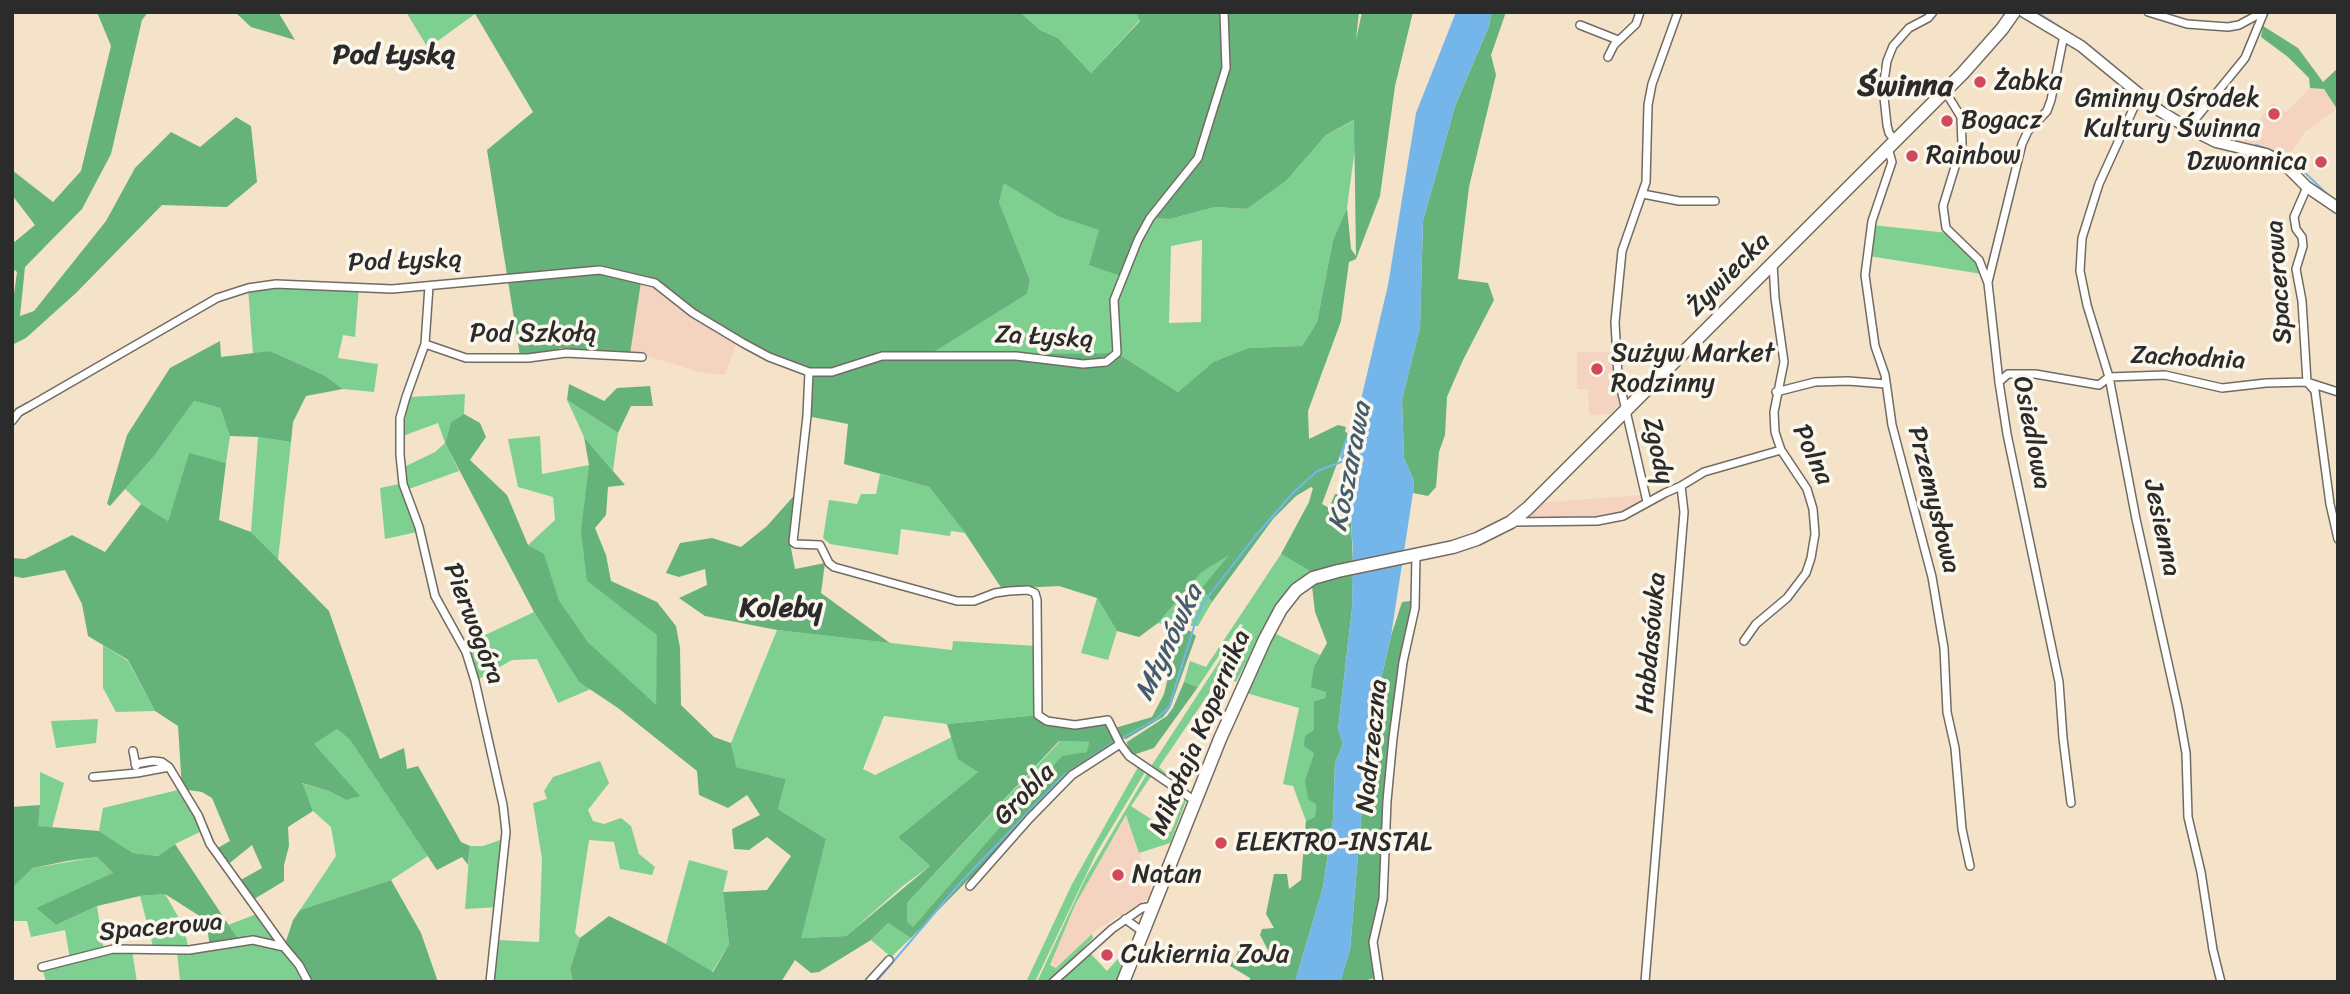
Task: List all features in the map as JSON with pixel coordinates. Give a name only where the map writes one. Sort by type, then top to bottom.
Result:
[{"type":"main road","name":"Żywiecka","points":[[1416,555],[1477,539],[1511,522],[1528,508],[1945,91],[1982,53],[2014,12]]},
{"type":"main road","name":"Mikołaja Kopernika","points":[[1123,982],[1195,801],[1244,686],[1281,609],[1296,590],[1313,578],[1338,570],[1416,555]]},
{"type":"street","name":"Za Łyską","points":[[809,372],[832,372],[882,356],[1016,356],[1083,364],[1105,362],[1117,353],[1114,300],[1138,240],[1150,218],[1198,158],[1226,68],[1224,12]]},
{"type":"street","points":[[1608,57],[1618,40],[1636,24],[1640,12]]},
{"type":"street","name":"Zgody","points":[[1647,502],[1618,376],[1615,322],[1622,251],[1646,182],[1651,83],[1678,12]]},
{"type":"street","points":[[1892,145],[1886,125],[1883,88],[1887,61],[1893,46],[1909,28],[1928,18],[1933,12]]},
{"type":"street","points":[[2024,12],[2064,34],[2160,111],[2216,142],[2266,154],[2283,163],[2307,187],[2338,208]]},
{"type":"street","points":[[2147,12],[2187,24],[2228,27],[2239,25],[2263,12]]},
{"type":"street","points":[[2188,128],[2245,58],[2263,12]]},
{"type":"street","points":[[1580,25],[1618,40]]},
{"type":"street","points":[[1988,283],[2022,145],[2028,131],[2047,111],[2064,34]]},
{"type":"street","name":"Osiedlowa","points":[[1945,91],[1961,117],[1962,144],[1943,206],[1946,228],[1979,260],[1988,283],[2007,434],[2059,682],[2071,803]]},
{"type":"street","name":"Jesienna","points":[[2140,93],[2099,184],[2082,238],[2080,271],[2087,305],[2109,377],[2136,519],[2178,708],[2186,753],[2188,817],[2221,982]]},
{"type":"street","name":"Przemysłowa","points":[[1892,145],[1892,162],[1872,221],[1865,275],[1875,346],[1886,384],[1892,425],[1932,577],[1944,649],[1947,712],[1955,748],[1962,829],[1970,866]]},
{"type":"street","name":"Spacerowa","points":[[2307,187],[2294,217],[2295,229],[2302,237],[2303,246],[2296,269],[2302,301],[2307,383],[2315,391],[2330,504],[2338,539]]},
{"type":"street","points":[[1643,194],[1679,201],[1715,201]]},
{"type":"street","name":"Polna","points":[[1745,641],[1756,624],[1787,598],[1806,573],[1815,534],[1813,509],[1807,489],[1781,450],[1776,432],[1776,392],[1784,362],[1774,298],[1773,263]]},
{"type":"street","name":"Pod Łyską","points":[[12,421],[19,412],[207,304],[248,288],[276,284],[392,289],[576,270],[600,270],[655,283],[693,313],[743,343],[769,357],[809,372]]},
{"type":"street","name":"Pierwogóra","points":[[429,286],[425,344],[400,418],[400,455],[403,484],[419,527],[435,596],[466,652],[475,681],[502,805],[506,832],[490,982]]},
{"type":"street","name":"Pod Szkołą","points":[[425,344],[466,358],[528,358],[566,353],[642,357]]},
{"type":"street","points":[[809,372],[807,416],[793,542],[820,545],[834,567],[957,601],[974,601],[995,593],[1028,590],[1035,593],[1038,715],[1047,721],[1075,724],[1108,720],[1129,756],[1195,801]]},
{"type":"street","name":"Zachodnia","points":[[1999,382],[2008,374],[2035,374],[2099,385],[2109,377],[2165,375],[2222,388],[2266,383],[2307,383],[2338,392]]},
{"type":"street","points":[[1776,392],[1815,382],[1886,384]]},
{"type":"street","points":[[1511,522],[1597,521],[1623,516],[1704,472],[1781,450]]},
{"type":"street","name":"Habdasówka","points":[[1645,982],[1684,512],[1681,486]]},
{"type":"street","name":"Nadrzeczna","points":[[1378,982],[1373,942],[1383,899],[1393,738],[1403,662],[1415,608],[1416,555]]},
{"type":"street","name":"Grobla","points":[[970,886],[1072,775],[1120,744]]},
{"type":"street","points":[[133,751],[137,773]]},
{"type":"street","points":[[135,764],[153,761],[162,762],[169,767]]},
{"type":"street","points":[[93,777],[169,767]]},
{"type":"street","name":"Spacerowa","points":[[169,767],[198,815],[210,844],[299,965],[308,982]]},
{"type":"street","points":[[1053,982],[1073,961],[1125,919],[1142,908],[1153,906]]},
{"type":"street","points":[[1125,919],[1143,932]]},
{"type":"street","name":"Spacerowa","points":[[42,967],[113,949],[189,950],[253,940],[284,947]]},
{"type":"street","points":[[869,982],[889,960]]},
{"type":"shaded area","points":[[2310,88],[2324,89],[2337,109],[2305,132],[2285,160],[2239,147],[2272,103],[2286,112]]},
{"type":"shaded area","points":[[641,282],[656,287],[737,342],[725,375],[699,372],[650,357],[630,354]]},
{"type":"shaded area","points":[[1577,352],[1614,352],[1621,402],[1611,414],[1589,415],[1588,389],[1577,389]]},
{"type":"shaded area","points":[[1641,495],[1644,502],[1622,515],[1596,519],[1523,519],[1537,503]]},
{"type":"shaded area","points":[[1127,814],[1152,893],[1149,898],[1096,930],[1056,968],[1050,964],[1075,905]]},
{"type":"green space","points":[[97,12],[148,12],[142,20],[111,154],[82,209],[25,267],[20,316],[34,311],[106,221],[135,168],[171,132],[200,147],[236,117],[251,126],[257,182],[227,207],[162,205],[76,293],[26,338],[12,345],[12,309],[17,272],[12,268],[12,244],[35,225],[12,195],[12,170],[53,202],[81,171],[111,46]]},
{"type":"green space","points":[[235,12],[280,12],[295,40],[251,27]]},
{"type":"green space","points":[[406,12],[474,12],[475,14],[428,48]]},
{"type":"green space","points":[[474,12],[1020,12],[1040,30],[1058,38],[1091,73],[1140,21],[1136,12],[1359,12],[1356,40],[1362,12],[1413,12],[1395,86],[1380,196],[1356,259],[1349,262],[1341,321],[1308,411],[1309,439],[1338,425],[1346,427],[1348,434],[1322,504],[1329,508],[1335,494],[1342,495],[1351,522],[1353,563],[1313,573],[1281,554],[1309,502],[1313,488],[1311,487],[1296,496],[1273,519],[1212,602],[1202,588],[1229,555],[1202,572],[1158,623],[1139,637],[1117,631],[1097,598],[1059,586],[1002,589],[965,533],[929,487],[844,464],[848,424],[807,416],[809,372],[743,343],[655,283],[641,282],[630,354],[560,348],[556,353],[520,356],[487,150],[533,112]],"holes":[[[1354,120],[1356,256],[1351,249],[1347,208],[1333,240],[1317,322],[1302,346],[1248,348],[1213,362],[1178,392],[1117,353],[929,355],[1027,294],[1030,280],[999,202],[1004,183],[1059,217],[1099,230],[1089,265],[1124,277],[1150,218],[1170,219],[1215,207],[1247,209],[1286,181],[1326,135]]]},
{"type":"green space","points":[[1020,12],[1136,12],[1140,20],[1091,73],[1058,38],[1040,30]]},
{"type":"green space","points":[[1491,12],[1506,12],[1491,55],[1496,75],[1469,187],[1458,279],[1488,283],[1494,300],[1447,397],[1445,435],[1439,452],[1436,487],[1428,496],[1413,493],[1414,481],[1404,458],[1402,399],[1420,327],[1423,221],[1455,106],[1489,26]]},
{"type":"green space","points":[[2263,26],[2298,48],[2323,82],[2338,68],[2337,109],[2324,89],[2310,88],[2309,78],[2288,57],[2261,37]]},
{"type":"green space","points":[[1359,118],[1347,208],[1333,240],[1317,322],[1302,346],[1248,348],[1213,362],[1178,392],[1117,353],[927,356],[1027,294],[1030,280],[999,202],[1004,182],[1059,217],[1100,230],[1150,218],[1170,219],[1215,207],[1247,209],[1286,181],[1326,135]],"holes":[[[1202,240],[1201,322],[1169,323],[1171,246]]]},
{"type":"green space","points":[[1872,225],[1948,233],[1978,265],[1982,274],[1869,256]]},
{"type":"green space","points":[[359,287],[355,337],[343,335],[338,358],[378,364],[374,392],[343,389],[324,375],[270,351],[253,354],[248,288]]},
{"type":"green space","points":[[220,341],[221,357],[270,351],[324,375],[343,389],[306,396],[293,422],[291,442],[230,436],[220,408],[194,401],[155,455],[110,506],[107,504],[127,435],[170,368]]},
{"type":"green space","points":[[569,384],[604,401],[617,388],[650,386],[653,406],[631,406],[618,433],[567,400]]},
{"type":"green space","points":[[465,394],[464,414],[451,422],[445,443],[438,423],[403,436],[408,397]]},
{"type":"green space","points":[[567,400],[618,433],[613,471],[584,437]]},
{"type":"green space","points":[[194,401],[220,408],[230,436],[226,463],[189,454],[168,521],[141,504],[125,489],[155,455]]},
{"type":"green space","points":[[464,414],[480,423],[486,437],[470,460],[507,495],[528,545],[544,554],[559,600],[588,642],[656,705],[657,635],[587,581],[581,531],[589,465],[584,437],[625,485],[608,487],[606,515],[595,528],[606,555],[611,581],[657,602],[676,626],[680,648],[681,705],[714,737],[731,743],[736,767],[786,779],[778,809],[826,839],[801,938],[846,936],[930,866],[898,837],[978,772],[958,759],[947,724],[1038,715],[1047,721],[1107,724],[1118,742],[1073,773],[979,872],[911,938],[888,923],[871,940],[819,972],[811,973],[795,960],[781,982],[573,982],[570,969],[580,938],[609,916],[666,944],[713,972],[729,944],[723,892],[767,890],[791,856],[767,837],[749,850],[734,849],[732,829],[760,815],[747,795],[728,808],[699,795],[697,771],[618,708],[579,682],[534,612],[445,443],[451,422]],"holes":[[[1059,741],[1089,742],[1087,752],[1062,756],[913,927],[907,922],[907,903]]]},
{"type":"green space","points":[[540,436],[542,474],[589,465],[587,581],[658,635],[656,706],[588,642],[559,600],[544,555],[528,545],[555,520],[553,497],[518,487],[508,439]]},
{"type":"green space","points":[[258,437],[291,442],[278,560],[251,532]]},
{"type":"green space","points":[[445,443],[459,471],[409,489],[404,467],[435,452]]},
{"type":"green space","points":[[189,453],[226,463],[219,520],[251,532],[329,611],[380,759],[404,748],[407,769],[418,766],[461,842],[470,846],[468,865],[462,857],[437,870],[350,740],[337,729],[314,744],[360,796],[346,800],[329,791],[302,783],[313,811],[288,827],[289,846],[284,865],[284,881],[251,901],[237,882],[262,868],[252,845],[226,866],[214,850],[230,841],[212,798],[202,792],[182,789],[178,726],[155,711],[128,660],[88,636],[82,604],[65,570],[23,578],[12,576],[12,558],[25,559],[72,535],[105,552],[141,504],[168,521]]},
{"type":"green space","points":[[880,474],[929,487],[965,533],[951,531],[950,536],[901,529],[898,555],[830,544],[823,538],[829,500],[857,504],[861,494],[876,494]]},
{"type":"green space","points":[[399,484],[417,532],[385,539],[380,488]]},
{"type":"green space","points":[[799,490],[791,548],[795,569],[825,563],[821,593],[890,643],[777,630],[705,616],[679,598],[707,585],[705,569],[679,577],[666,573],[680,543],[712,538],[741,547],[767,526]]},
{"type":"green space","points":[[1231,553],[1203,588],[1212,602],[1198,626],[1178,628],[1158,623],[1202,572]]},
{"type":"green space","points":[[1281,554],[1313,573],[1290,586],[1275,607],[1236,682],[1222,674],[1159,767],[1174,780],[1172,783],[1150,768],[1243,625],[1240,624],[1198,687],[1184,682],[1190,661],[1206,667]]},
{"type":"green space","points":[[1353,573],[1352,609],[1338,729],[1343,744],[1335,763],[1333,819],[1323,887],[1295,982],[1250,982],[1250,978],[1230,966],[1240,948],[1254,949],[1254,967],[1262,963],[1268,950],[1260,935],[1262,929],[1274,928],[1266,914],[1274,874],[1287,874],[1289,889],[1301,880],[1306,821],[1315,817],[1316,804],[1308,799],[1305,780],[1314,753],[1304,746],[1305,736],[1314,730],[1314,701],[1325,698],[1326,692],[1311,687],[1314,666],[1327,643],[1315,612],[1312,586],[1330,578]]},
{"type":"green space","points":[[1097,598],[1117,631],[1108,660],[1081,653]]},
{"type":"green space","points":[[1410,601],[1413,608],[1401,661],[1381,898],[1376,914],[1375,978],[1359,982],[1340,982],[1350,950],[1368,736],[1391,636],[1402,602]]},
{"type":"green space","points":[[534,612],[579,682],[591,689],[558,703],[537,659],[512,660],[477,680],[464,645]]},
{"type":"green space","points":[[1180,629],[1190,631],[1196,636],[1170,708],[1163,717],[1126,739],[1120,738],[1115,728],[1152,717],[1164,694]]},
{"type":"green space","points":[[777,630],[952,650],[953,641],[1037,646],[1038,715],[947,724],[884,716],[863,769],[875,775],[952,737],[978,772],[898,837],[930,866],[846,936],[800,938],[826,839],[778,809],[786,779],[735,767],[731,743]]},
{"type":"green space","points":[[1274,633],[1320,655],[1314,666],[1326,692],[1325,698],[1314,701],[1314,753],[1305,780],[1316,804],[1315,817],[1306,821],[1293,786],[1283,784],[1299,708],[1246,693]]},
{"type":"green space","points":[[103,645],[128,661],[155,711],[116,712],[103,688]]},
{"type":"green space","points":[[1184,682],[1198,687],[1154,748],[1133,755],[1128,751],[1127,742],[1167,716]]},
{"type":"green space","points":[[98,719],[96,743],[56,748],[51,721]]},
{"type":"green space","points":[[337,729],[350,740],[428,856],[391,880],[300,910],[336,856],[331,827],[313,811],[301,783],[329,791],[346,800],[313,744]]},
{"type":"green space","points":[[1060,741],[1089,742],[1088,752],[1062,757],[913,927],[907,923],[907,903]]},
{"type":"green space","points":[[600,761],[609,783],[588,810],[593,821],[604,824],[621,818],[631,826],[639,854],[655,867],[652,875],[620,869],[614,842],[589,840],[575,933],[580,938],[570,969],[573,982],[492,982],[498,940],[539,942],[542,859],[533,803],[547,799],[544,791],[553,777]]},
{"type":"green space","points":[[1138,767],[1145,772],[1097,852],[1035,982],[1026,982],[1072,884]]},
{"type":"green space","points":[[40,772],[64,783],[52,828],[37,826]]},
{"type":"green space","points":[[1148,772],[1152,775],[1131,806],[1171,832],[1184,799],[1186,801],[1170,843],[1139,853],[1126,815],[1075,905],[1050,965],[1056,968],[1092,934],[1093,938],[1050,982],[1037,982],[1086,877]]},
{"type":"green space","points":[[182,789],[204,830],[158,856],[133,853],[99,831],[103,808]]},
{"type":"green space","points":[[40,805],[38,826],[99,831],[133,853],[158,856],[175,844],[240,942],[210,947],[206,920],[165,894],[140,896],[97,906],[56,925],[36,908],[113,873],[97,857],[67,861],[33,868],[12,888],[12,807]]},
{"type":"green space","points":[[503,840],[499,907],[465,909],[470,846],[483,846]]},
{"type":"green space","points":[[97,857],[114,874],[36,908],[56,925],[97,906],[104,951],[132,950],[137,982],[46,982],[42,967],[70,959],[65,930],[31,937],[27,921],[12,921],[12,888],[33,868]]},
{"type":"green space","points":[[689,860],[728,871],[723,892],[729,944],[712,972],[666,944]]},
{"type":"green space","points":[[391,880],[421,933],[438,982],[308,982],[284,947],[293,920],[300,910]]},
{"type":"green space","points":[[165,894],[183,925],[189,950],[239,941],[228,925],[259,913],[308,982],[180,982],[177,951],[154,950],[140,896]]},
{"type":"green space","points":[[888,923],[911,938],[891,957],[871,940]]},
{"type":"green space","points":[[1124,952],[1128,955],[1116,982],[1060,982],[1090,953],[1107,971]]},
{"type":"water","name":"Koszarawa","points":[[1456,12],[1491,12],[1489,26],[1455,106],[1423,221],[1420,327],[1402,399],[1404,458],[1414,481],[1413,493],[1391,636],[1368,736],[1350,950],[1340,982],[1295,982],[1323,887],[1333,819],[1335,763],[1343,744],[1338,729],[1352,609],[1353,552],[1351,522],[1342,495],[1347,465],[1340,457],[1344,442],[1355,425],[1388,285],[1416,113]]},
{"type":"waterway","points":[[2037,12],[2088,45],[2166,109]]},
{"type":"waterway","points":[[2256,145],[2282,154]]},
{"type":"waterway","points":[[2290,158],[2329,196]]},
{"type":"waterway","name":"Młynówka","points":[[1122,738],[1156,719],[1169,707],[1204,602],[1257,534],[1293,493],[1317,471],[1344,461]]},
{"type":"waterway","name":"Młynówka","points":[[876,982],[960,883],[1064,775],[1117,740]]},
{"type":"place","name":"Żabka","points":[[1980,82]]},
{"type":"place","name":"Gminny Ośrodek Kultury Świnna","points":[[2274,114]]},
{"type":"place","name":"Bogacz","points":[[1947,121]]},
{"type":"place","name":"Rainbow","points":[[1912,156]]},
{"type":"place","name":"Dzwonnica","points":[[2321,162]]},
{"type":"place","name":"Sużyw Market Rodzinny","points":[[1597,369]]},
{"type":"place","name":"ELEKTRO-INSTAL","points":[[1221,843]]},
{"type":"place","name":"Natan","points":[[1118,875]]},
{"type":"place","name":"Cukiernia ZoJa","points":[[1107,955]]},
{"type":"district","name":"Pod Łyską","points":[[394,56]]},
{"type":"district","name":"Świnna","points":[[1905,87]]},
{"type":"district","name":"Koleby","points":[[781,609]]}]
